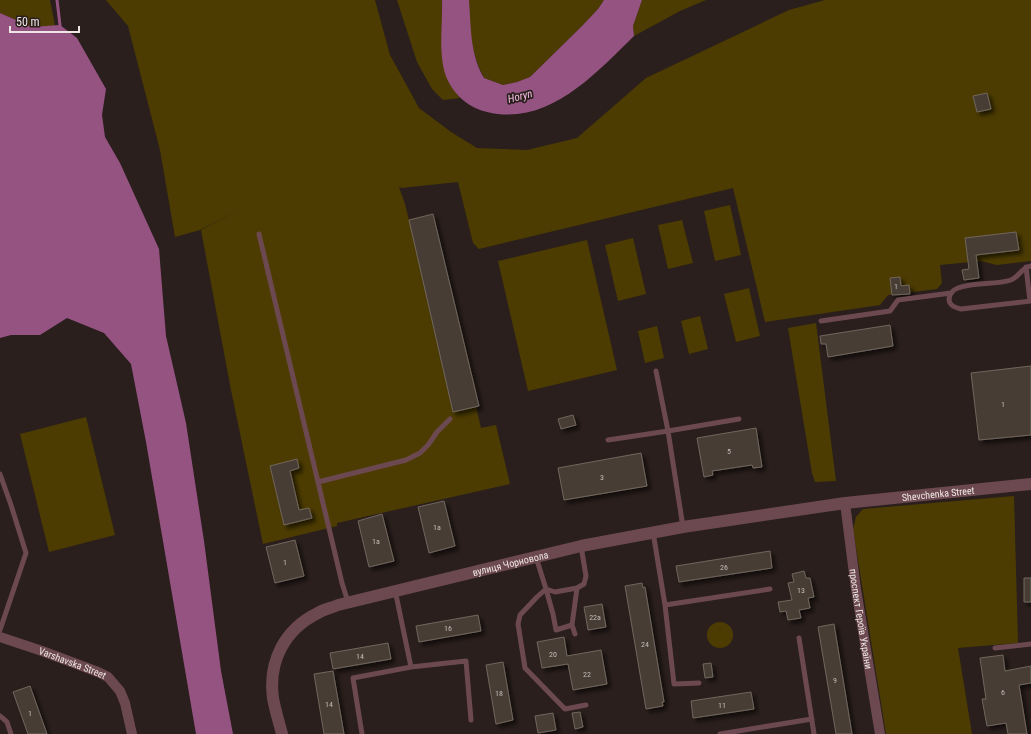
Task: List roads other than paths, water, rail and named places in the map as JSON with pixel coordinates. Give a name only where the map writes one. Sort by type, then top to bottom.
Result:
[{"type":"street","name":"Shevchenka Street","points":[[845,503],[1031,484]]},
{"type":"street","name":"вулиця Чорновола","points":[[282,734],[273,698],[272,676],[276,658],[278,652],[295,629],[318,612],[348,602],[395,590],[581,546],[652,532],[845,503]]},
{"type":"street","name":"проспект Героїв України","points":[[845,503],[856,589],[880,734]]},
{"type":"street","name":"Varshavska Street","points":[[0,637],[42,651],[108,677],[120,691],[125,703],[132,734]]},
{"type":"lane","points":[[259,234],[340,575],[348,602]]},
{"type":"lane","points":[[951,293],[950,303],[953,307],[961,309],[1030,301],[1029,266]]},
{"type":"lane","points":[[820,321],[890,311],[898,300],[951,293],[958,288],[1012,280],[1029,266]]},
{"type":"lane","points":[[656,371],[668,431],[683,527]]},
{"type":"lane","points":[[318,482],[406,460],[420,453],[450,419]]},
{"type":"lane","points":[[608,440],[739,419]]},
{"type":"lane","points":[[0,474],[26,553],[0,630]]},
{"type":"lane","points":[[652,532],[665,605],[674,684],[699,683]]},
{"type":"lane","points":[[581,546],[586,576],[584,584],[576,588],[556,592],[546,590],[520,615],[518,624],[525,668],[566,709],[586,705]]},
{"type":"lane","points":[[536,557],[554,614],[556,630],[572,625]]},
{"type":"lane","points":[[575,634],[572,625],[576,588]]},
{"type":"lane","points":[[665,605],[770,589]]},
{"type":"lane","points":[[395,590],[411,668]]},
{"type":"lane","points":[[799,638],[814,734]]},
{"type":"lane","points":[[995,648],[1031,644]]},
{"type":"lane","points":[[362,734],[353,678],[411,668],[466,661],[471,720]]},
{"type":"lane","points":[[0,716],[8,722],[11,734]]},
{"type":"lane","points":[[720,734],[812,719]]},
{"type":"water","name":"Horyn","points":[[442,0],[469,0],[472,40],[479,69],[484,78],[503,85],[530,77],[582,26],[598,9],[604,0],[642,0],[633,26],[634,36],[586,81],[569,94],[550,105],[530,112],[509,115],[487,112],[475,108],[459,97],[451,87],[443,62],[441,41]]},
{"type":"water","points":[[0,13],[32,27],[60,25],[77,38],[106,89],[102,115],[105,137],[120,163],[159,249],[166,336],[186,423],[204,541],[221,671],[233,734],[196,734],[146,442],[131,364],[104,333],[67,318],[40,335],[11,335],[0,338]]},
{"type":"waterway","points":[[57,0],[60,25]]}]
